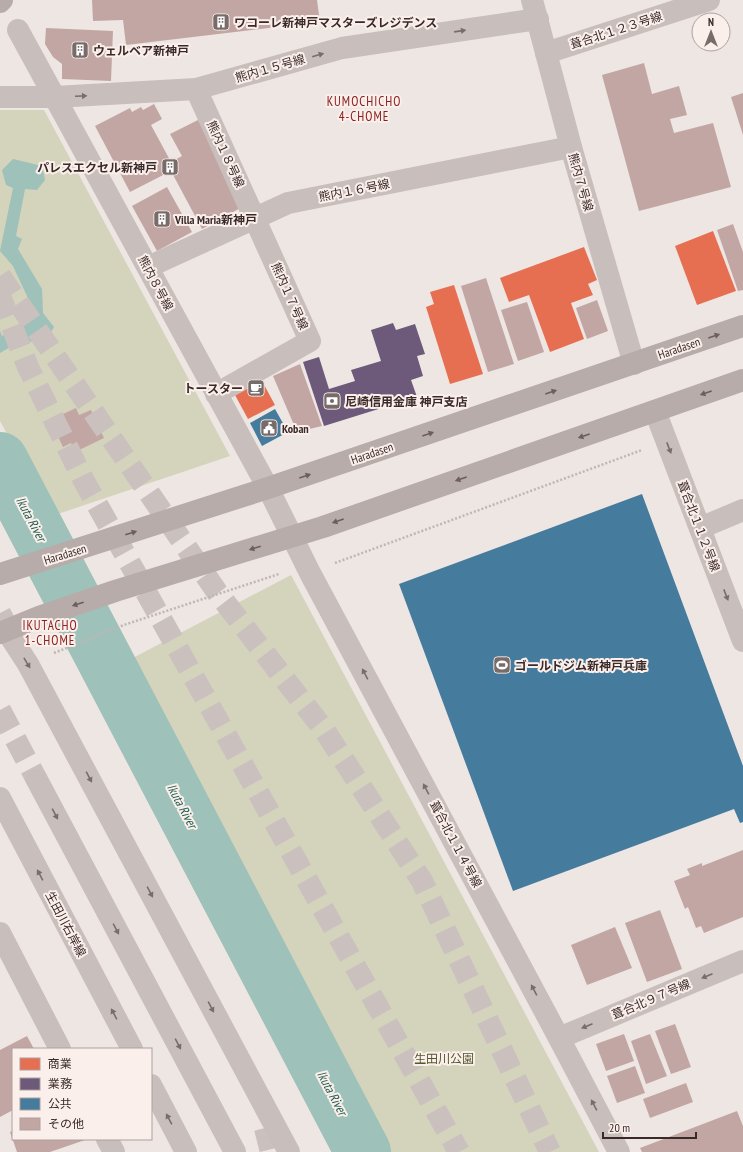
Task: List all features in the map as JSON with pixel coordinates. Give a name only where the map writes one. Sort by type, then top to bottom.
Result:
[{"type":"main road","name":"Haradasen","points":[[8,572],[268,488],[743,326]]},
{"type":"main road","points":[[2,628],[330,524],[743,380]]},
{"type":"street","name":"葺合北１２３号線","points":[[546,53],[709,0]]},
{"type":"street","name":"熊内７号線","points":[[535,10],[571,148],[634,364]]},
{"type":"street","name":"熊内１５号線","points":[[0,97],[55,97],[196,89],[342,48],[535,10]]},
{"type":"street","name":"熊内８号線","points":[[18,30],[268,488],[292,536]]},
{"type":"street","name":"熊内１８号線","points":[[196,89],[255,218]]},
{"type":"street","name":"熊内１６号線","points":[[148,268],[288,203],[571,148]]},
{"type":"street","name":"熊内１７号線","points":[[216,394],[310,341],[255,218]]},
{"type":"street","name":"葺合北１１２号線","points":[[655,411],[743,640]]},
{"type":"street","points":[[700,528],[743,510]]},
{"type":"street","name":"葺合北１１４号線","points":[[292,536],[310,573],[619,1152]]},
{"type":"street","points":[[2,628],[28,664],[289,1152]]},
{"type":"street","points":[[37,780],[235,1152]]},
{"type":"street","name":"生田川右岸線","points":[[0,798],[131,1048]]},
{"type":"street","points":[[0,933],[59,1048]]},
{"type":"street","name":"葺合北９７号線","points":[[559,1038],[743,961]]},
{"type":"street","points":[[152,1087],[186,1152]]},
{"type":"street","points":[[108,1140],[114,1152]]},
{"type":"path","points":[[331,565],[666,441]]},
{"type":"path","points":[[52,653],[124,625],[284,572]]},
{"type":"green space","points":[[0,110],[44,110],[230,456],[52,516],[0,421]]},
{"type":"green space","name":"生田川公園","points":[[291,575],[599,1152],[388,1152],[129,660]]},
{"type":"water","points":[[13,159],[42,166],[45,180],[37,190],[25,189],[16,236],[22,239],[18,249],[42,289],[43,313],[54,327],[44,344],[22,340],[0,353],[0,331],[2,336],[16,329],[28,312],[27,296],[13,266],[0,251],[13,188],[6,185],[2,170]]},
{"type":"building: 商業","points":[[713,231],[736,291],[697,305],[675,246]]},
{"type":"building: 商業","points":[[584,247],[597,280],[588,284],[593,295],[571,303],[584,339],[550,352],[529,295],[509,302],[500,278]]},
{"type":"building: 商業","points":[[454,285],[483,374],[450,384],[426,307],[434,304],[430,292]]},
{"type":"building: 商業","points":[[262,381],[275,405],[248,419],[235,395]]},
{"type":"building: 業務","points":[[393,323],[396,330],[415,324],[425,354],[417,356],[423,376],[411,380],[417,397],[324,426],[303,362],[319,357],[329,389],[355,381],[351,370],[381,361],[371,330]]},
{"type":"building: 公共","name":"Koban","points":[[275,409],[288,432],[262,446],[250,423]]},
{"type":"building: 公共","points":[[642,494],[743,766],[743,822],[740,823],[734,809],[513,891],[399,584]]},
{"type":"building: その他","name":"ワコーレ新神戸マスターズレジデンス","points":[[92,0],[317,0],[320,22],[126,45],[123,20],[93,21]]},
{"type":"building: その他","name":"ウェルベア新神戸","points":[[46,28],[113,31],[111,81],[62,79],[62,64],[53,57],[45,44]]},
{"type":"building: その他","points":[[644,63],[652,94],[679,86],[687,115],[670,119],[674,133],[713,123],[731,187],[639,211],[602,75]]},
{"type":"building: その他","points":[[743,93],[743,135],[731,97]]},
{"type":"building: その他","name":"パレスエクセル新神戸","points":[[154,104],[162,119],[151,125],[171,162],[182,156],[170,134],[198,120],[244,206],[202,229],[171,171],[130,192],[95,126],[130,108],[132,112],[141,107],[143,110]]},
{"type":"building: その他","name":"Villa Maria新神戸","points":[[167,187],[192,232],[157,251],[132,206]]},
{"type":"building: その他","points":[[733,224],[743,252],[743,290],[738,291],[717,230]]},
{"type":"building: その他","points":[[486,278],[514,364],[488,372],[461,286]]},
{"type":"building: その他","points":[[597,300],[608,331],[587,339],[576,308]]},
{"type":"building: その他","points":[[527,302],[544,352],[518,361],[501,310]]},
{"type":"building: その他","points":[[300,364],[322,426],[297,432],[273,376]]},
{"type":"building: その他","points":[[76,408],[79,415],[91,410],[104,438],[75,452],[71,443],[63,447],[50,420]]},
{"type":"building: その他","points":[[743,850],[743,917],[704,933],[701,926],[696,928],[688,907],[685,909],[674,881],[690,875],[687,869],[702,863],[702,866]]},
{"type":"building: その他","points":[[660,910],[682,969],[647,982],[625,923]]},
{"type":"building: その他","points":[[615,927],[632,968],[587,985],[571,945]]},
{"type":"building: その他","points":[[675,1024],[691,1067],[671,1074],[655,1031]]},
{"type":"building: その他","points":[[624,1034],[634,1061],[606,1071],[596,1044]]},
{"type":"building: その他","points":[[650,1034],[667,1076],[646,1084],[631,1041]]},
{"type":"building: その他","points":[[27,1036],[33,1048],[12,1048],[12,1111],[0,1117],[0,1050]]},
{"type":"building: その他","points":[[635,1066],[645,1093],[617,1103],[607,1076]]},
{"type":"building: その他","points":[[686,1083],[693,1102],[650,1118],[643,1099]]},
{"type":"building: その他","points":[[737,1111],[743,1126],[743,1152],[642,1152],[640,1148]]},
{"type":"building: その他","points":[[13,1140],[85,1140],[50,1152],[17,1152]]},
{"type":"waterway","name":"Ikuta River","points":[[0,460],[363,1152]]},
{"type":"tunnel","points":[[0,276],[217,592],[325,731],[422,881],[550,1152]]},
{"type":"tunnel","points":[[0,296],[28,367],[84,481],[459,1152]]},
{"type":"tunnel","points":[[0,613],[17,646]]},
{"type":"tunnel","points":[[0,710],[37,780]]},
{"type":"tunnel","points":[[265,1128],[271,1152]]},
{"type":"place","name":"ワコーレ新神戸マスターズレジデンス","points":[[221,22]]},
{"type":"place","name":"ウェルベア新神戸","points":[[80,50]]},
{"type":"place","name":"パレスエクセル新神戸","points":[[170,167]]},
{"type":"place","name":"Villa Maria新神戸","points":[[162,219]]},
{"type":"place","name":"トースター","points":[[256,388]]},
{"type":"place","name":"尼崎信用金庫 神戸支店","points":[[332,401]]},
{"type":"place","name":"Koban","points":[[269,428]]},
{"type":"place","name":"ゴールドジム新神戸兵庫","points":[[502,665]]},
{"type":"district","name":"KUMOCHICHO 4-CHOME","points":[[364,108]]},
{"type":"district","name":"IKUTACHO 1-CHOME","points":[[50,632]]}]
